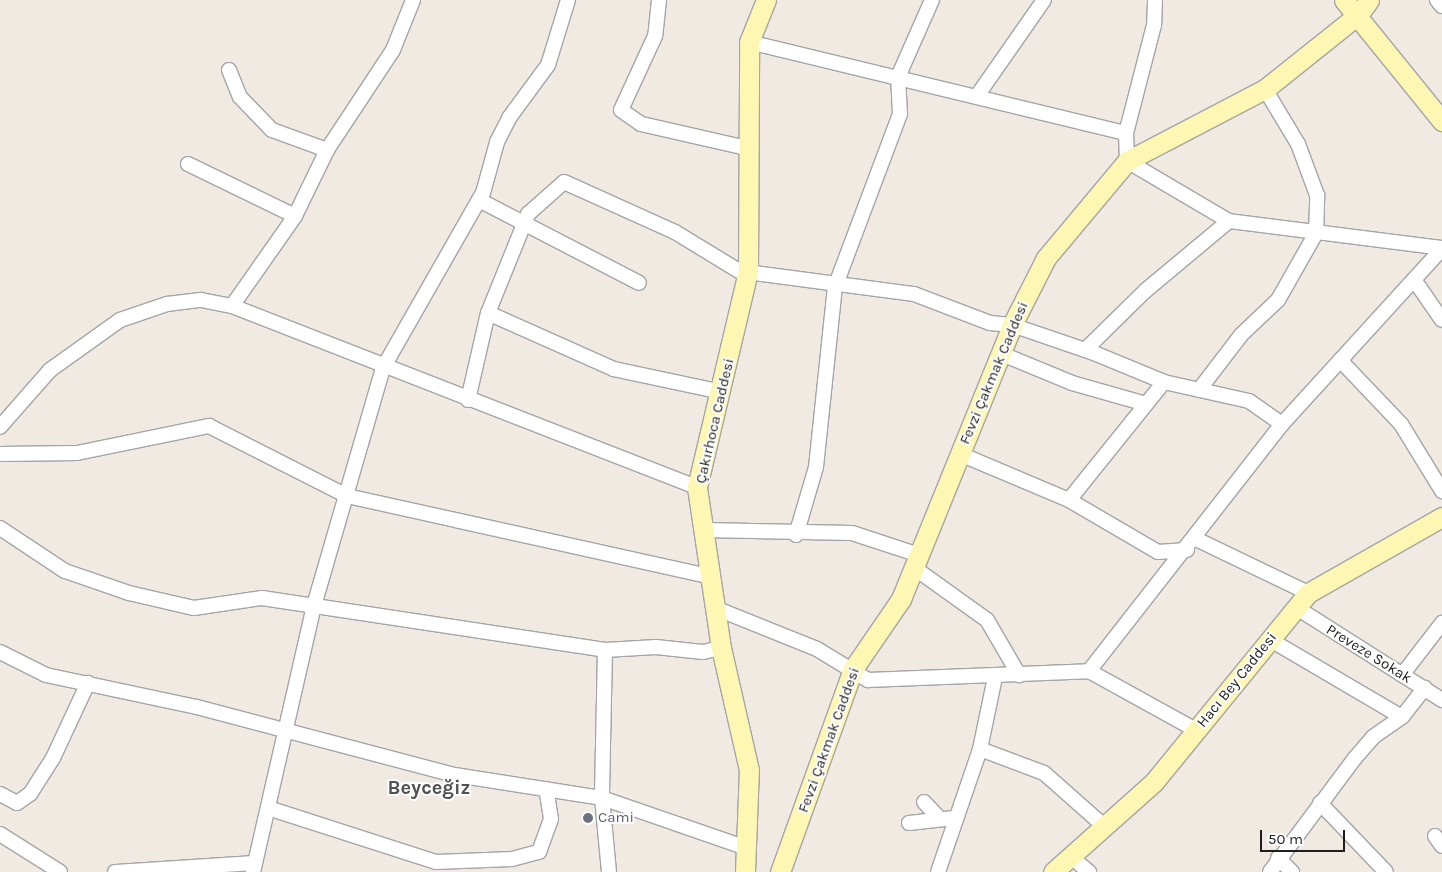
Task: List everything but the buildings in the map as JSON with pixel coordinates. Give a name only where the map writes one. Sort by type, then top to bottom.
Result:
[{"type":"street","points":[[232,306],[295,216],[327,150],[393,50],[413,0]]},
{"type":"street","points":[[115,872],[254,868],[287,730],[313,609],[384,368],[479,200],[496,142],[548,65],[568,0]]},
{"type":"street","points":[[659,0],[655,36],[621,110],[642,124],[751,149]]},
{"type":"street","name":"Çakırhoca Caddesi","points":[[745,872],[749,770],[721,648],[697,487],[722,392],[748,272],[751,149],[749,42],[766,0]]},
{"type":"street","points":[[796,535],[816,467],[836,287],[900,114],[898,77],[932,0]]},
{"type":"street","points":[[978,96],[1044,0]]},
{"type":"street","points":[[1155,0],[1154,25],[1126,132],[1127,161],[1229,221],[1442,249]]},
{"type":"street","points":[[1344,0],[1364,7],[1442,121]]},
{"type":"street","points":[[1437,0],[1442,6]]},
{"type":"street","name":"Fevzi Çakmak Caddesi","points":[[780,872],[853,669],[901,599],[914,561],[1002,354],[1012,325],[1046,258],[1127,161],[1265,89],[1364,7]]},
{"type":"street","points":[[749,42],[804,59],[898,77],[1126,132]]},
{"type":"street","points":[[229,70],[240,97],[272,130],[327,150]]},
{"type":"street","points":[[1199,390],[1241,335],[1278,300],[1316,233],[1317,195],[1298,144],[1265,89]]},
{"type":"street","points":[[188,164],[295,216]]},
{"type":"street","points":[[468,400],[488,313],[528,214],[564,182],[674,232],[739,270],[836,287],[914,294],[990,323],[1012,325],[1085,350],[1164,382],[1249,401],[1282,424]]},
{"type":"street","points":[[479,200],[639,283]]},
{"type":"street","points":[[1085,350],[1144,291],[1229,221]]},
{"type":"street","points":[[1089,671],[1191,544],[1282,424],[1415,281],[1442,249]]},
{"type":"street","points":[[1415,281],[1442,320]]},
{"type":"street","points":[[0,427],[50,370],[120,320],[168,304],[201,300],[232,306],[384,368],[697,487]]},
{"type":"street","points":[[488,313],[614,369],[722,392]]},
{"type":"street","points":[[1002,354],[1072,383],[1146,404]]},
{"type":"street","points":[[1340,360],[1401,424],[1442,491]]},
{"type":"street","points":[[1069,500],[1164,382]]},
{"type":"street","points":[[0,454],[77,453],[209,426],[347,496],[711,576]]},
{"type":"street","points":[[960,454],[1069,500],[1158,552],[1191,544],[1308,593]]},
{"type":"street","name":"Hacı Bey Caddesi","points":[[1053,872],[1154,782],[1308,593],[1442,517]]},
{"type":"street","points":[[0,528],[65,571],[128,593],[194,608],[244,597],[313,609],[606,650],[656,647],[703,652],[721,648]]},
{"type":"street","points":[[703,530],[796,535],[852,533],[914,561],[987,620],[1020,675]]},
{"type":"street","points":[[715,608],[853,669],[868,680],[995,677],[1089,671],[1196,730]]},
{"type":"street","name":"Preveze Sokak","points":[[1297,608],[1442,700]]},
{"type":"street","points":[[1402,676],[1442,623]]},
{"type":"street","points":[[1270,639],[1402,717]]},
{"type":"street","points":[[606,650],[602,798],[609,872]]},
{"type":"street","points":[[0,652],[46,676],[88,683],[287,730],[455,775],[602,798],[746,848]]},
{"type":"street","points":[[938,872],[954,818],[980,749],[995,677]]},
{"type":"street","points":[[0,794],[17,802],[30,794],[53,758],[88,683]]},
{"type":"street","points":[[1270,872],[1278,858],[1373,737],[1402,717],[1425,688]]},
{"type":"street","points":[[980,749],[1044,774],[1104,826]]},
{"type":"street","points":[[268,808],[436,862],[512,859],[539,852],[551,819],[546,790]]},
{"type":"street","points":[[924,802],[940,818]]},
{"type":"street","points":[[1320,804],[1386,872]]},
{"type":"street","points":[[909,823],[940,818],[954,818]]},
{"type":"street","points":[[0,834],[60,872]]},
{"type":"street","points":[[1070,856],[1088,872]]},
{"type":"street","points":[[1278,858],[1292,872]]},
{"type":"place","name":"Cami","points":[[588,818]]},
{"type":"district","name":"Beyceğiz","points":[[429,787]]}]
